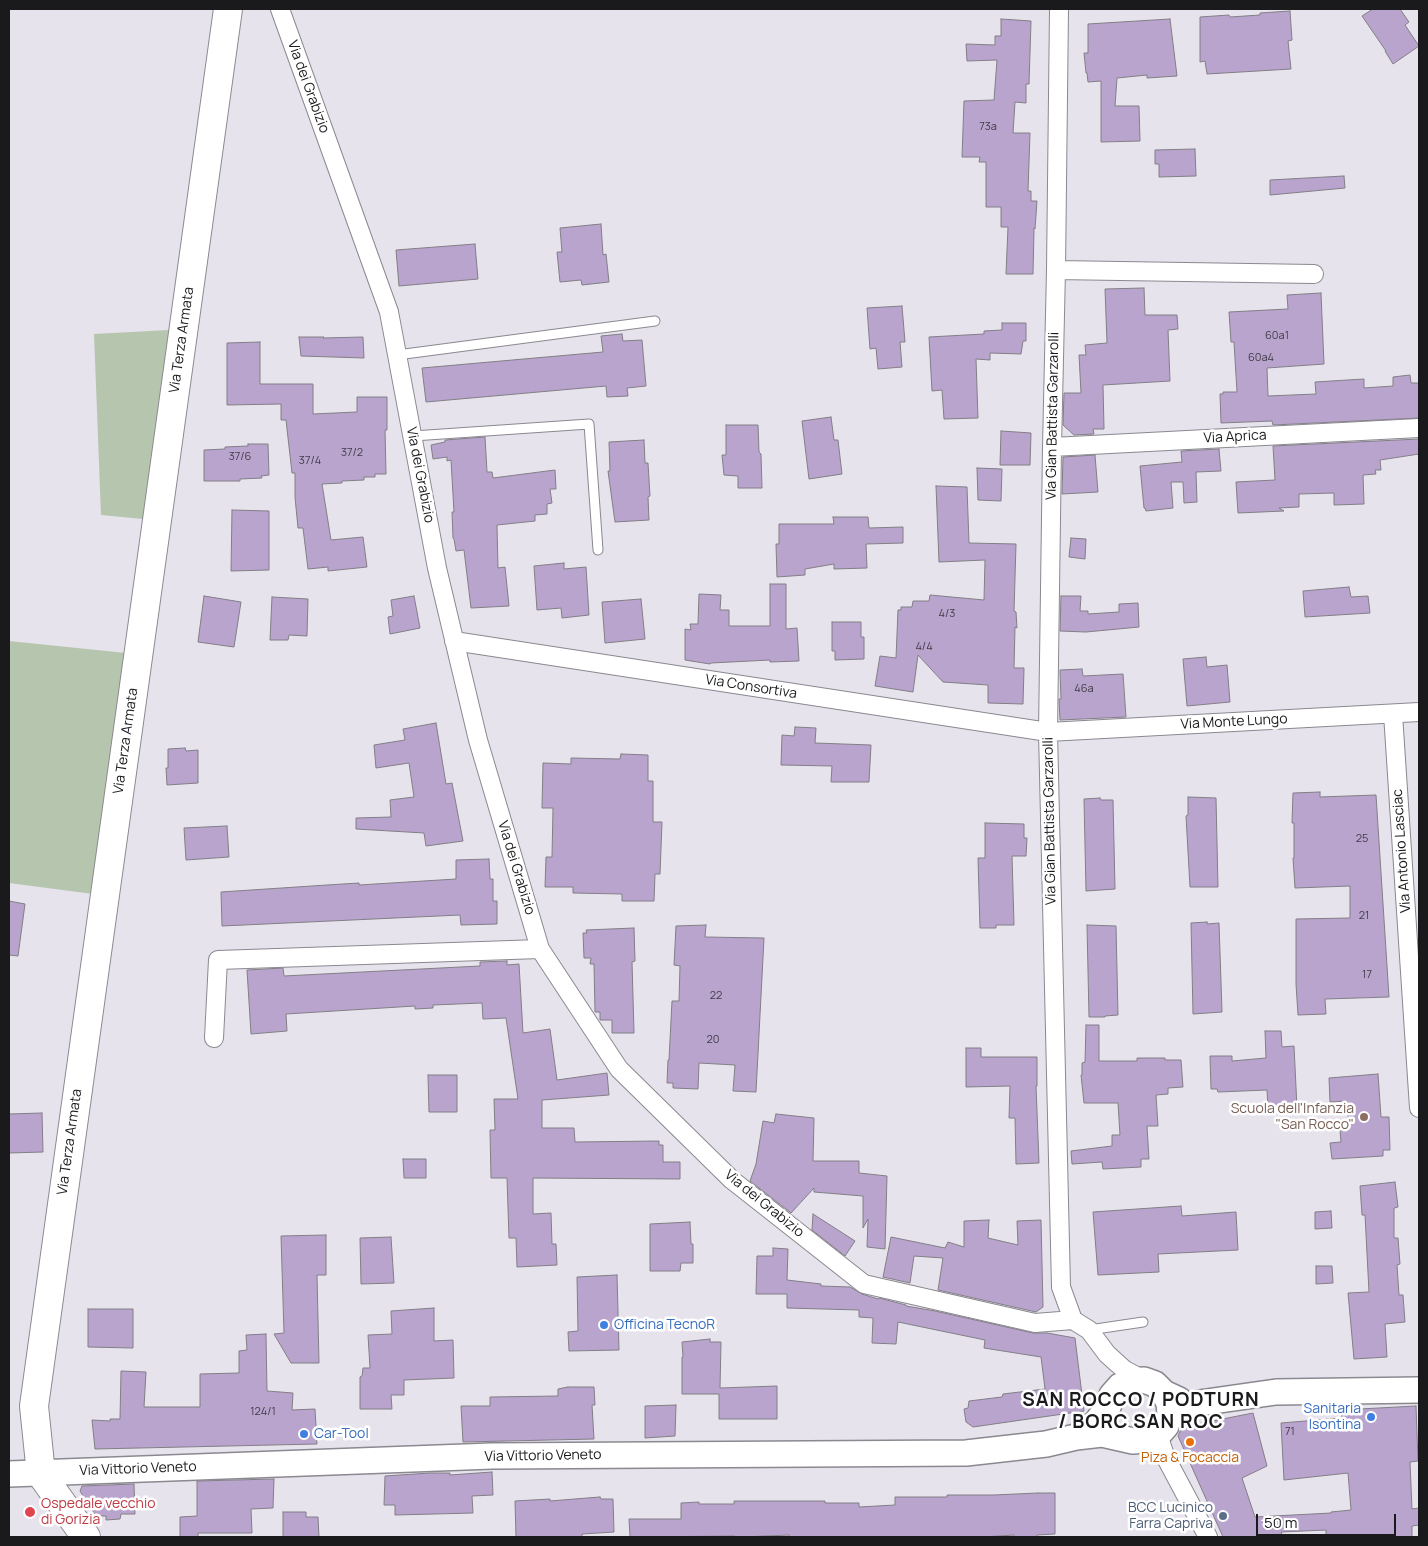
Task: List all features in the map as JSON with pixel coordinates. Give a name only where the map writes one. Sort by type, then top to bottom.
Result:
[{"type":"main road","name":"Via Terza Armata","points":[[41,1474],[34,1406],[228,9]]},
{"type":"main road","name":"Via Vittorio Veneto","points":[[1076,1437],[1096,1423],[1120,1386],[1132,1381],[1144,1380]]},
{"type":"main road","points":[[1144,1380],[1155,1384],[1152,1424]]},
{"type":"main road","points":[[1110,1401],[1109,1418],[1113,1429],[1152,1424],[1183,1407],[1199,1403],[1276,1392],[1419,1390]]},
{"type":"main road","name":"Via Vittorio Veneto","points":[[9,1474],[492,1456],[966,1453],[1046,1444],[1152,1424]]},
{"type":"main road","points":[[41,1474],[86,1537]]},
{"type":"street","name":"Via dei Grabizio","points":[[280,9],[389,312],[437,568],[454,641],[478,740],[540,949],[620,1069],[732,1180],[864,1284],[1035,1323],[1073,1320]]},
{"type":"street","name":"Via Gian Battista Garzarolli","points":[[1059,9],[1048,732],[1061,1287],[1073,1320]]},
{"type":"street","points":[[1056,270],[1314,274]]},
{"type":"street","name":"Via Aprica","points":[[1052,447],[1419,428]]},
{"type":"street","name":"Via Consortiva","points":[[454,641],[1048,732]]},
{"type":"street","name":"Via Monte Lungo","points":[[1048,732],[1419,712]]},
{"type":"street","name":"Via Antonio Lasciac","points":[[1393,714],[1419,1108]]},
{"type":"street","points":[[214,1038],[218,960],[540,949]]},
{"type":"street","points":[[1073,1320],[1089,1330],[1107,1354],[1125,1370],[1144,1380]]},
{"type":"street","points":[[1107,1354],[1113,1375],[1110,1401]]},
{"type":"street","points":[[1152,1424],[1166,1458],[1208,1537]]},
{"type":"lane","points":[[397,355],[655,321]]},
{"type":"lane","points":[[413,436],[589,424],[598,550]]},
{"type":"lane","points":[[1089,1330],[1142,1322]]},
{"type":"green space","points":[[169,330],[143,519],[101,515],[94,334]]},
{"type":"green space","points":[[9,641],[126,653],[93,894],[9,883]]},
{"type":"building","points":[[1373,9],[1400,9],[1409,22],[1405,25],[1419,46],[1393,64],[1362,16]]},
{"type":"building","points":[[1290,11],[1292,40],[1288,41],[1291,69],[1207,74],[1205,61],[1200,62],[1200,17],[1260,15],[1260,13]]},
{"type":"building","points":[[1001,19],[1031,21],[1029,84],[1026,84],[1026,103],[1015,102],[1013,133],[1030,133],[1028,191],[1031,191],[1031,201],[1037,201],[1034,228],[1033,274],[1006,274],[1008,227],[1001,227],[1001,207],[986,207],[986,162],[979,162],[980,157],[962,157],[964,101],[994,100],[997,60],[967,61],[966,44],[995,45],[995,36],[1001,36]]},
{"type":"building","points":[[1170,19],[1177,76],[1147,78],[1147,75],[1117,78],[1115,106],[1139,106],[1140,141],[1101,142],[1101,81],[1088,82],[1086,73],[1084,53],[1088,53],[1088,24]]},
{"type":"building","points":[[1195,149],[1196,176],[1159,177],[1159,164],[1155,164],[1155,150]]},
{"type":"building","points":[[1344,176],[1345,188],[1270,195],[1270,180]]},
{"type":"building","points":[[601,224],[603,255],[606,254],[609,282],[582,285],[581,280],[560,282],[557,252],[562,252],[560,228]]},
{"type":"building","points":[[475,244],[478,279],[399,286],[396,250]]},
{"type":"building","points":[[1144,288],[1145,315],[1177,315],[1178,329],[1168,330],[1170,381],[1103,385],[1104,429],[1093,429],[1094,434],[1074,435],[1063,425],[1064,393],[1081,393],[1079,355],[1086,355],[1085,345],[1107,343],[1105,289]]},
{"type":"building","points":[[1321,293],[1324,364],[1267,368],[1268,396],[1316,394],[1315,382],[1364,379],[1364,388],[1393,386],[1393,377],[1410,375],[1411,383],[1419,383],[1419,418],[1273,425],[1272,421],[1221,423],[1220,394],[1223,394],[1223,392],[1237,392],[1234,342],[1231,342],[1229,312],[1288,309],[1287,295]]},
{"type":"building","points":[[902,306],[905,342],[900,342],[902,367],[878,369],[876,348],[870,349],[867,308]]},
{"type":"building","points":[[1002,323],[1026,323],[1026,341],[1023,341],[1021,354],[990,353],[990,360],[976,359],[978,418],[944,419],[942,390],[932,391],[929,337],[984,334],[984,331],[1002,330]]},
{"type":"building","points":[[622,334],[623,341],[642,340],[646,386],[627,388],[628,396],[607,397],[606,386],[426,402],[422,368],[603,352],[601,336]]},
{"type":"building","points":[[299,337],[363,337],[364,358],[301,356]]},
{"type":"building","points":[[260,342],[260,384],[313,384],[313,414],[357,412],[357,397],[387,397],[387,430],[385,430],[386,474],[364,477],[364,480],[322,484],[331,540],[363,537],[367,567],[328,571],[328,567],[308,569],[303,528],[298,528],[295,473],[292,473],[286,420],[281,420],[281,404],[227,405],[227,343]]},
{"type":"building","points":[[831,417],[834,440],[838,440],[842,474],[809,479],[802,421]]},
{"type":"building","points":[[726,425],[758,425],[762,488],[738,488],[738,476],[724,475],[722,455],[726,455]]},
{"type":"building","points":[[1001,431],[1031,433],[1030,465],[1000,465]]},
{"type":"building","points":[[485,437],[487,472],[492,472],[493,478],[555,470],[556,489],[550,489],[552,503],[547,504],[547,514],[535,515],[535,521],[497,525],[498,568],[505,567],[509,606],[471,608],[464,550],[456,551],[453,538],[452,512],[454,512],[451,460],[447,461],[447,457],[433,459],[431,445],[445,442],[445,440]]},
{"type":"building","points":[[1419,439],[1419,454],[1380,460],[1381,470],[1375,470],[1376,474],[1363,475],[1364,504],[1334,505],[1334,493],[1299,494],[1299,507],[1279,508],[1284,511],[1238,513],[1236,482],[1275,480],[1273,446]]},
{"type":"building","points":[[644,440],[645,463],[648,463],[649,520],[615,522],[608,471],[610,471],[609,442]]},
{"type":"building","points":[[248,444],[268,444],[269,475],[261,476],[262,478],[240,479],[240,481],[204,481],[204,450],[248,446]]},
{"type":"building","points":[[1219,449],[1221,471],[1196,472],[1197,502],[1184,503],[1183,482],[1171,482],[1173,508],[1146,511],[1144,508],[1140,466],[1182,462],[1181,451]]},
{"type":"building","points":[[1095,455],[1098,492],[1062,494],[1063,457]]},
{"type":"building","points":[[977,468],[1002,469],[1001,501],[978,500]]},
{"type":"building","points":[[936,486],[967,487],[969,543],[1016,544],[1014,611],[1016,612],[1017,628],[1015,627],[1014,668],[1024,668],[1023,704],[988,703],[988,685],[943,682],[918,655],[913,692],[875,686],[880,656],[896,658],[898,610],[901,610],[901,607],[912,607],[913,601],[929,601],[930,595],[984,600],[985,560],[939,562]]},
{"type":"building","points":[[232,510],[269,511],[269,570],[231,571]]},
{"type":"building","points":[[833,517],[868,517],[869,528],[903,527],[903,543],[866,544],[867,568],[834,569],[834,564],[805,569],[805,575],[777,577],[776,544],[779,544],[779,524],[834,524]]},
{"type":"building","points":[[1071,538],[1086,539],[1085,559],[1069,557]]},
{"type":"building","points":[[564,563],[564,569],[586,567],[589,615],[562,618],[561,608],[537,610],[534,566]]},
{"type":"building","points":[[770,584],[786,584],[786,629],[797,628],[799,661],[770,662],[770,660],[710,664],[685,660],[685,629],[691,630],[690,624],[698,624],[699,594],[721,595],[720,610],[729,610],[729,626],[770,626]]},
{"type":"building","points":[[1349,587],[1351,597],[1368,596],[1370,613],[1305,617],[1303,591]]},
{"type":"building","points":[[204,596],[241,602],[234,647],[198,642]]},
{"type":"building","points":[[414,596],[420,628],[390,634],[388,617],[393,616],[391,600]]},
{"type":"building","points":[[1061,596],[1081,596],[1080,611],[1088,611],[1088,614],[1119,612],[1119,604],[1138,603],[1139,627],[1086,632],[1060,631]]},
{"type":"building","points":[[272,597],[308,599],[307,636],[289,635],[288,640],[270,640]]},
{"type":"building","points":[[641,599],[645,639],[605,643],[602,602]]},
{"type":"building","points":[[832,622],[861,622],[861,637],[864,637],[864,659],[835,660],[835,651],[832,651]]},
{"type":"building","points":[[1206,657],[1207,667],[1227,665],[1230,702],[1187,706],[1183,659]]},
{"type":"building","points":[[1082,669],[1083,676],[1123,674],[1126,717],[1060,720],[1060,670]]},
{"type":"building","points":[[436,723],[446,784],[452,783],[463,841],[426,846],[424,833],[356,829],[356,818],[391,817],[390,800],[414,797],[409,763],[376,768],[374,745],[405,740],[403,729]]},
{"type":"building","points":[[795,727],[816,728],[815,743],[871,745],[869,782],[831,782],[832,766],[781,765],[782,735],[794,736]]},
{"type":"building","points":[[185,748],[186,751],[198,750],[198,783],[167,785],[168,749]]},
{"type":"building","points":[[621,754],[648,755],[648,781],[653,781],[653,822],[662,822],[660,874],[655,874],[654,901],[622,901],[622,894],[573,893],[573,887],[545,887],[546,857],[552,857],[553,808],[542,808],[543,763],[571,764],[571,758],[620,759]]},
{"type":"building","points":[[1320,792],[1320,797],[1376,795],[1389,997],[1325,999],[1326,1014],[1298,1015],[1296,919],[1350,918],[1350,886],[1295,888],[1293,858],[1294,823],[1292,823],[1293,793]]},
{"type":"building","points":[[1188,797],[1216,798],[1218,887],[1190,887],[1186,816],[1188,815]]},
{"type":"building","points":[[1100,798],[1101,800],[1113,800],[1115,889],[1086,891],[1084,799]]},
{"type":"building","points":[[985,823],[1024,824],[1024,838],[1027,838],[1026,856],[1012,856],[1014,925],[996,925],[996,928],[980,928],[978,858],[985,858]]},
{"type":"building","points":[[227,826],[229,857],[186,860],[184,828]]},
{"type":"building","points":[[489,859],[490,879],[493,879],[493,901],[497,901],[497,924],[461,925],[460,915],[222,926],[221,892],[456,879],[456,860]]},
{"type":"building","points":[[9,901],[25,904],[18,956],[9,955]]},
{"type":"building","points":[[1207,922],[1207,924],[1219,923],[1222,1012],[1193,1014],[1191,923]]},
{"type":"building","points":[[706,925],[705,937],[764,938],[756,1092],[733,1091],[735,1065],[699,1063],[698,1089],[673,1088],[673,1083],[667,1083],[672,1001],[679,1001],[680,966],[674,965],[676,926]]},
{"type":"building","points":[[1087,925],[1116,926],[1118,1015],[1089,1017]]},
{"type":"building","points":[[634,928],[635,961],[632,962],[634,1033],[612,1033],[612,1020],[600,1020],[600,1012],[595,1012],[594,964],[590,964],[591,958],[584,958],[583,933],[587,933],[586,930]]},
{"type":"building","points":[[507,961],[507,965],[519,964],[523,1033],[550,1029],[557,1080],[607,1073],[609,1095],[542,1100],[542,1128],[574,1128],[575,1142],[659,1141],[659,1145],[663,1145],[663,1162],[680,1162],[680,1179],[533,1178],[533,1214],[551,1213],[552,1244],[556,1244],[557,1265],[517,1267],[516,1238],[509,1238],[507,1178],[491,1178],[490,1130],[495,1130],[494,1099],[518,1099],[506,1018],[483,1019],[482,1003],[433,1005],[433,1008],[415,1009],[415,1006],[286,1014],[287,1031],[251,1034],[247,970],[283,968],[284,976],[480,966],[480,962]]},
{"type":"building","points":[[1086,1025],[1099,1025],[1099,1061],[1137,1061],[1137,1058],[1181,1060],[1183,1087],[1168,1088],[1168,1094],[1156,1095],[1158,1126],[1147,1126],[1149,1159],[1141,1159],[1141,1167],[1103,1169],[1102,1162],[1072,1164],[1071,1151],[1112,1146],[1112,1135],[1120,1135],[1118,1103],[1084,1103],[1081,1075],[1082,1063],[1085,1062]]},
{"type":"building","points":[[1265,1031],[1281,1031],[1282,1047],[1294,1046],[1297,1108],[1268,1109],[1267,1090],[1218,1092],[1217,1089],[1211,1089],[1210,1056],[1232,1056],[1232,1061],[1266,1058]]},
{"type":"building","points":[[966,1048],[981,1048],[981,1057],[1037,1057],[1036,1086],[1039,1163],[1016,1164],[1015,1118],[1009,1118],[1010,1086],[966,1087]]},
{"type":"building","name":"Scuola dell'Infanzia \"San Rocco\"","points":[[1378,1074],[1381,1117],[1389,1117],[1390,1150],[1383,1150],[1383,1156],[1332,1159],[1330,1143],[1341,1142],[1340,1130],[1349,1130],[1347,1101],[1330,1102],[1329,1078]]},
{"type":"building","points":[[428,1075],[457,1075],[457,1112],[429,1112]]},
{"type":"building","points":[[42,1113],[43,1152],[9,1153],[9,1114]]},
{"type":"building","points":[[776,1114],[814,1118],[813,1161],[859,1161],[859,1173],[887,1176],[885,1249],[867,1247],[868,1219],[863,1228],[863,1196],[814,1192],[814,1188],[791,1213],[750,1181],[756,1164],[763,1121],[774,1123]]},
{"type":"building","points":[[403,1159],[426,1159],[426,1178],[404,1178]]},
{"type":"building","points":[[1395,1182],[1398,1207],[1394,1208],[1394,1238],[1398,1238],[1400,1264],[1397,1265],[1399,1295],[1403,1295],[1405,1322],[1385,1324],[1387,1357],[1354,1359],[1348,1293],[1369,1292],[1365,1215],[1362,1215],[1360,1186]]},
{"type":"building","points":[[1181,1206],[1182,1216],[1236,1212],[1238,1250],[1158,1254],[1159,1272],[1098,1275],[1093,1212]]},
{"type":"building","points":[[1331,1211],[1332,1228],[1315,1229],[1315,1212]]},
{"type":"building","points":[[813,1214],[855,1241],[845,1256],[812,1230]]},
{"type":"building","points":[[989,1220],[988,1238],[1018,1245],[1017,1221],[1041,1220],[1043,1307],[1036,1312],[938,1290],[943,1258],[914,1256],[910,1283],[883,1277],[891,1237],[945,1248],[948,1242],[964,1247],[964,1221]]},
{"type":"building","points":[[690,1222],[693,1263],[681,1263],[680,1271],[650,1271],[650,1224]]},
{"type":"building","points":[[326,1235],[326,1275],[317,1275],[319,1363],[291,1363],[274,1334],[284,1333],[281,1236]]},
{"type":"building","points":[[391,1237],[394,1283],[361,1284],[360,1238]]},
{"type":"building","points":[[773,1248],[788,1249],[787,1280],[821,1284],[821,1286],[850,1287],[862,1294],[906,1306],[1033,1333],[1047,1333],[1075,1338],[1084,1411],[973,1427],[966,1422],[964,1409],[968,1408],[969,1401],[1002,1397],[1003,1394],[1045,1389],[1041,1357],[984,1348],[985,1340],[898,1322],[896,1344],[872,1343],[873,1318],[859,1317],[859,1310],[787,1308],[787,1294],[756,1294],[757,1256],[773,1256]]},
{"type":"building","points":[[1316,1266],[1332,1266],[1333,1283],[1316,1284]]},
{"type":"building","points":[[617,1275],[619,1350],[569,1351],[568,1332],[578,1331],[577,1277]]},
{"type":"building","points":[[434,1308],[434,1341],[453,1340],[454,1378],[404,1380],[404,1395],[391,1395],[392,1409],[360,1409],[360,1377],[362,1376],[363,1368],[370,1368],[368,1335],[392,1334],[391,1311]]},
{"type":"building","points":[[88,1309],[133,1309],[133,1348],[88,1347]]},
{"type":"building","points":[[266,1334],[267,1391],[293,1393],[292,1410],[315,1409],[317,1444],[95,1449],[92,1420],[110,1421],[110,1419],[120,1419],[121,1371],[146,1372],[144,1407],[200,1407],[200,1374],[239,1373],[239,1351],[247,1350],[246,1335]]},
{"type":"building","points":[[710,1339],[710,1342],[721,1342],[720,1388],[777,1386],[777,1419],[719,1419],[719,1394],[682,1394],[682,1342]]},
{"type":"building","points":[[594,1387],[595,1405],[592,1405],[594,1439],[463,1442],[461,1406],[490,1406],[490,1397],[558,1396],[558,1389]]},
{"type":"building","points":[[676,1405],[675,1436],[645,1438],[645,1406]]},
{"type":"building","points":[[1416,1406],[1418,1461],[1410,1462],[1412,1509],[1419,1508],[1419,1525],[1412,1526],[1412,1537],[1326,1537],[1326,1530],[1281,1532],[1283,1537],[1223,1537],[1178,1436],[1182,1427],[1253,1413],[1267,1466],[1242,1478],[1255,1517],[1331,1513],[1351,1510],[1348,1473],[1284,1480],[1281,1423],[1342,1418],[1341,1410]]},
{"type":"building","points":[[492,1472],[493,1495],[472,1496],[473,1513],[395,1515],[395,1505],[384,1505],[385,1476]]},
{"type":"building","points":[[274,1479],[273,1508],[251,1509],[252,1533],[198,1533],[198,1537],[180,1537],[180,1517],[197,1516],[197,1481]]},
{"type":"building","points":[[134,1484],[135,1514],[121,1514],[120,1519],[106,1520],[106,1516],[96,1516],[80,1491],[82,1486]]},
{"type":"building","points":[[1055,1493],[1055,1534],[1037,1535],[1036,1537],[1014,1537],[1014,1535],[983,1537],[789,1537],[789,1535],[630,1537],[629,1519],[681,1519],[681,1503],[734,1504],[734,1501],[825,1501],[825,1503],[859,1503],[859,1507],[895,1505],[895,1497]]},
{"type":"building","points":[[600,1497],[601,1499],[613,1499],[614,1532],[582,1534],[582,1537],[516,1537],[515,1501],[550,1499],[550,1501]]},
{"type":"building","points":[[283,1512],[306,1512],[306,1517],[318,1517],[319,1537],[283,1537]]},
{"type":"place","name":"Scuola dell'Infanzia \"San Rocco\"","points":[[1364,1117]]},
{"type":"place","name":"Officina TecnoR","points":[[604,1325]]},
{"type":"place","name":"Sanitaria Isontina","points":[[1371,1417]]},
{"type":"place","name":"Car-Tool","points":[[304,1434]]},
{"type":"place","name":"Piza & Focaccia","points":[[1190,1442]]},
{"type":"place","name":"Ospedale vecchio di Gorizia","points":[[30,1512]]},
{"type":"place","name":"BCC Lucinico Farra Capriva","points":[[1223,1516]]},
{"type":"district","name":"SAN ROCCO / PODTURN / BORC SAN ROC","points":[[1141,1412]]}]
